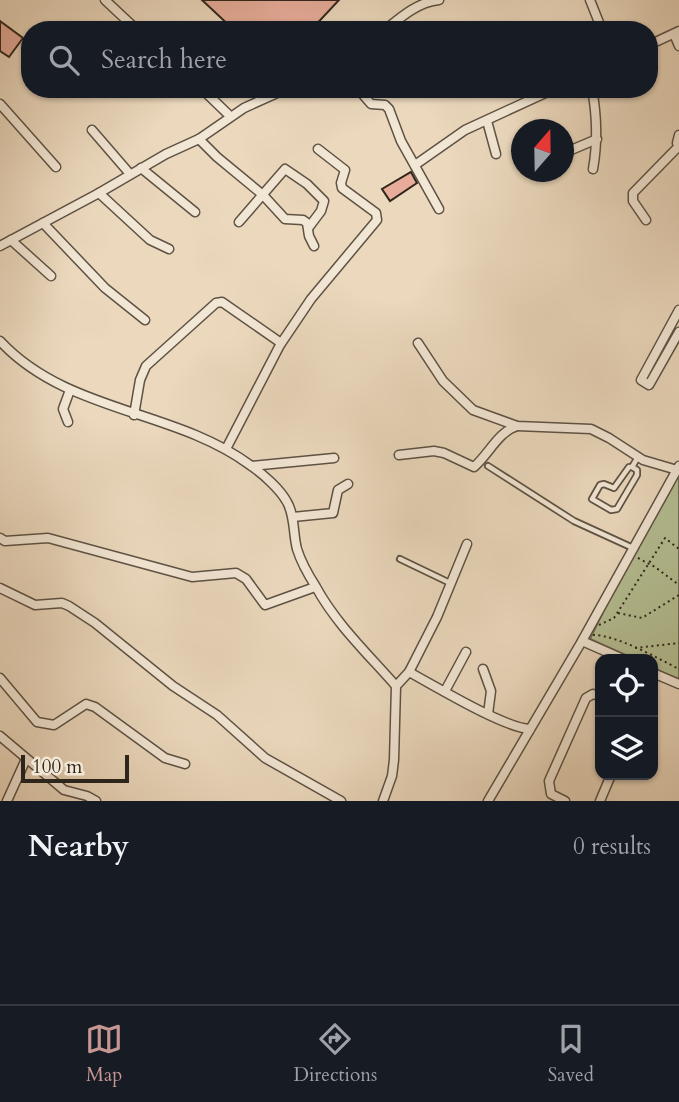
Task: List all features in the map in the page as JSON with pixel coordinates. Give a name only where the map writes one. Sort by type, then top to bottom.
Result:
[{"type":"street","points":[[105,0],[127,21]]},
{"type":"street","points":[[397,21],[413,9],[439,0]]},
{"type":"street","points":[[590,0],[599,21]]},
{"type":"street","points":[[658,41],[677,32],[679,46]]},
{"type":"street","points":[[211,98],[230,116]]},
{"type":"street","points":[[0,246],[199,139],[230,116],[267,98]]},
{"type":"street","points":[[366,98],[371,104],[385,105],[389,109],[401,141],[439,209]]},
{"type":"street","points":[[415,165],[465,131],[535,98]]},
{"type":"street","points":[[593,169],[597,139],[594,98]]},
{"type":"street","points":[[0,104],[56,167]]},
{"type":"street","points":[[487,121],[496,154]]},
{"type":"street","points":[[93,130],[130,174]]},
{"type":"street","points":[[646,220],[634,201],[633,193],[679,147],[679,135]]},
{"type":"street","points":[[199,139],[263,195],[285,219],[303,220],[309,227]]},
{"type":"street","points":[[574,149],[597,139]]},
{"type":"street","points":[[226,449],[281,343],[311,299],[378,216],[342,188],[345,170],[318,149]]},
{"type":"street","points":[[141,168],[195,212]]},
{"type":"street","points":[[239,222],[283,170],[288,170],[324,201],[321,211],[309,227],[309,236],[314,246]]},
{"type":"street","points":[[99,193],[150,240],[169,249]]},
{"type":"street","points":[[43,223],[105,288],[145,320]]},
{"type":"street","points":[[11,240],[51,276]]},
{"type":"street","points":[[134,415],[136,394],[146,366],[216,303],[222,302],[281,343]]},
{"type":"street","points":[[679,310],[641,380],[649,385],[679,332]]},
{"type":"street","points":[[0,341],[32,367],[70,390],[198,436],[226,449],[252,466],[287,502],[298,551],[315,587],[334,614],[396,686]]},
{"type":"street","points":[[418,344],[443,381],[466,404],[492,418],[517,426],[591,429],[638,457],[678,468],[585,636],[488,801]]},
{"type":"street","points":[[68,422],[63,409],[70,390]]},
{"type":"street","points":[[398,455],[434,451],[474,467],[501,435],[517,426]]},
{"type":"street","points":[[252,466],[334,458]]},
{"type":"street","points":[[292,517],[332,513],[338,490],[348,484]]},
{"type":"street","points":[[2,542],[48,538],[192,577],[236,573],[246,579],[265,605],[315,587]]},
{"type":"street","points":[[383,801],[393,768],[396,686],[409,672],[437,617],[467,544]]},
{"type":"street","points":[[0,588],[35,605],[69,606],[95,623],[173,686],[217,715],[265,758],[341,801]]},
{"type":"street","points":[[585,636],[615,654]]},
{"type":"street","points":[[445,691],[466,652]]},
{"type":"street","points":[[483,669],[491,691],[488,714]]},
{"type":"street","points":[[409,672],[514,727],[530,729]]},
{"type":"street","points":[[658,675],[679,684]]},
{"type":"street","points":[[0,678],[37,722],[54,725],[86,704],[95,707],[165,758],[185,764]]},
{"type":"street","points":[[565,801],[551,794],[549,781],[586,698],[595,695]]},
{"type":"street","points":[[0,736],[64,790],[79,798],[96,801]]},
{"type":"street","points":[[7,801],[26,759]]},
{"type":"street","points":[[600,801],[609,780]]},
{"type":"lane","points":[[632,467],[637,475],[617,509],[611,510],[592,499],[600,485],[614,488],[638,457]]},
{"type":"lane","points":[[488,466],[574,521],[632,551]]},
{"type":"lane","points":[[400,559],[450,583]]},
{"type":"path","points":[[585,636],[614,618],[665,538],[679,549]]},
{"type":"path","points":[[632,551],[649,566],[679,585]]},
{"type":"path","points":[[617,612],[642,618],[679,595]]},
{"type":"path","points":[[585,636],[600,635],[679,669]]},
{"type":"path","points":[[634,648],[679,643]]},
{"type":"green space","points":[[679,473],[679,680],[658,670],[658,654],[623,654],[590,639],[618,581]]},
{"type":"building","points":[[202,0],[339,0],[319,21],[224,21]]},
{"type":"building","points":[[0,21],[21,37],[21,41],[9,57],[0,51]]},
{"type":"building","points":[[411,172],[417,183],[390,201],[382,189]]}]
